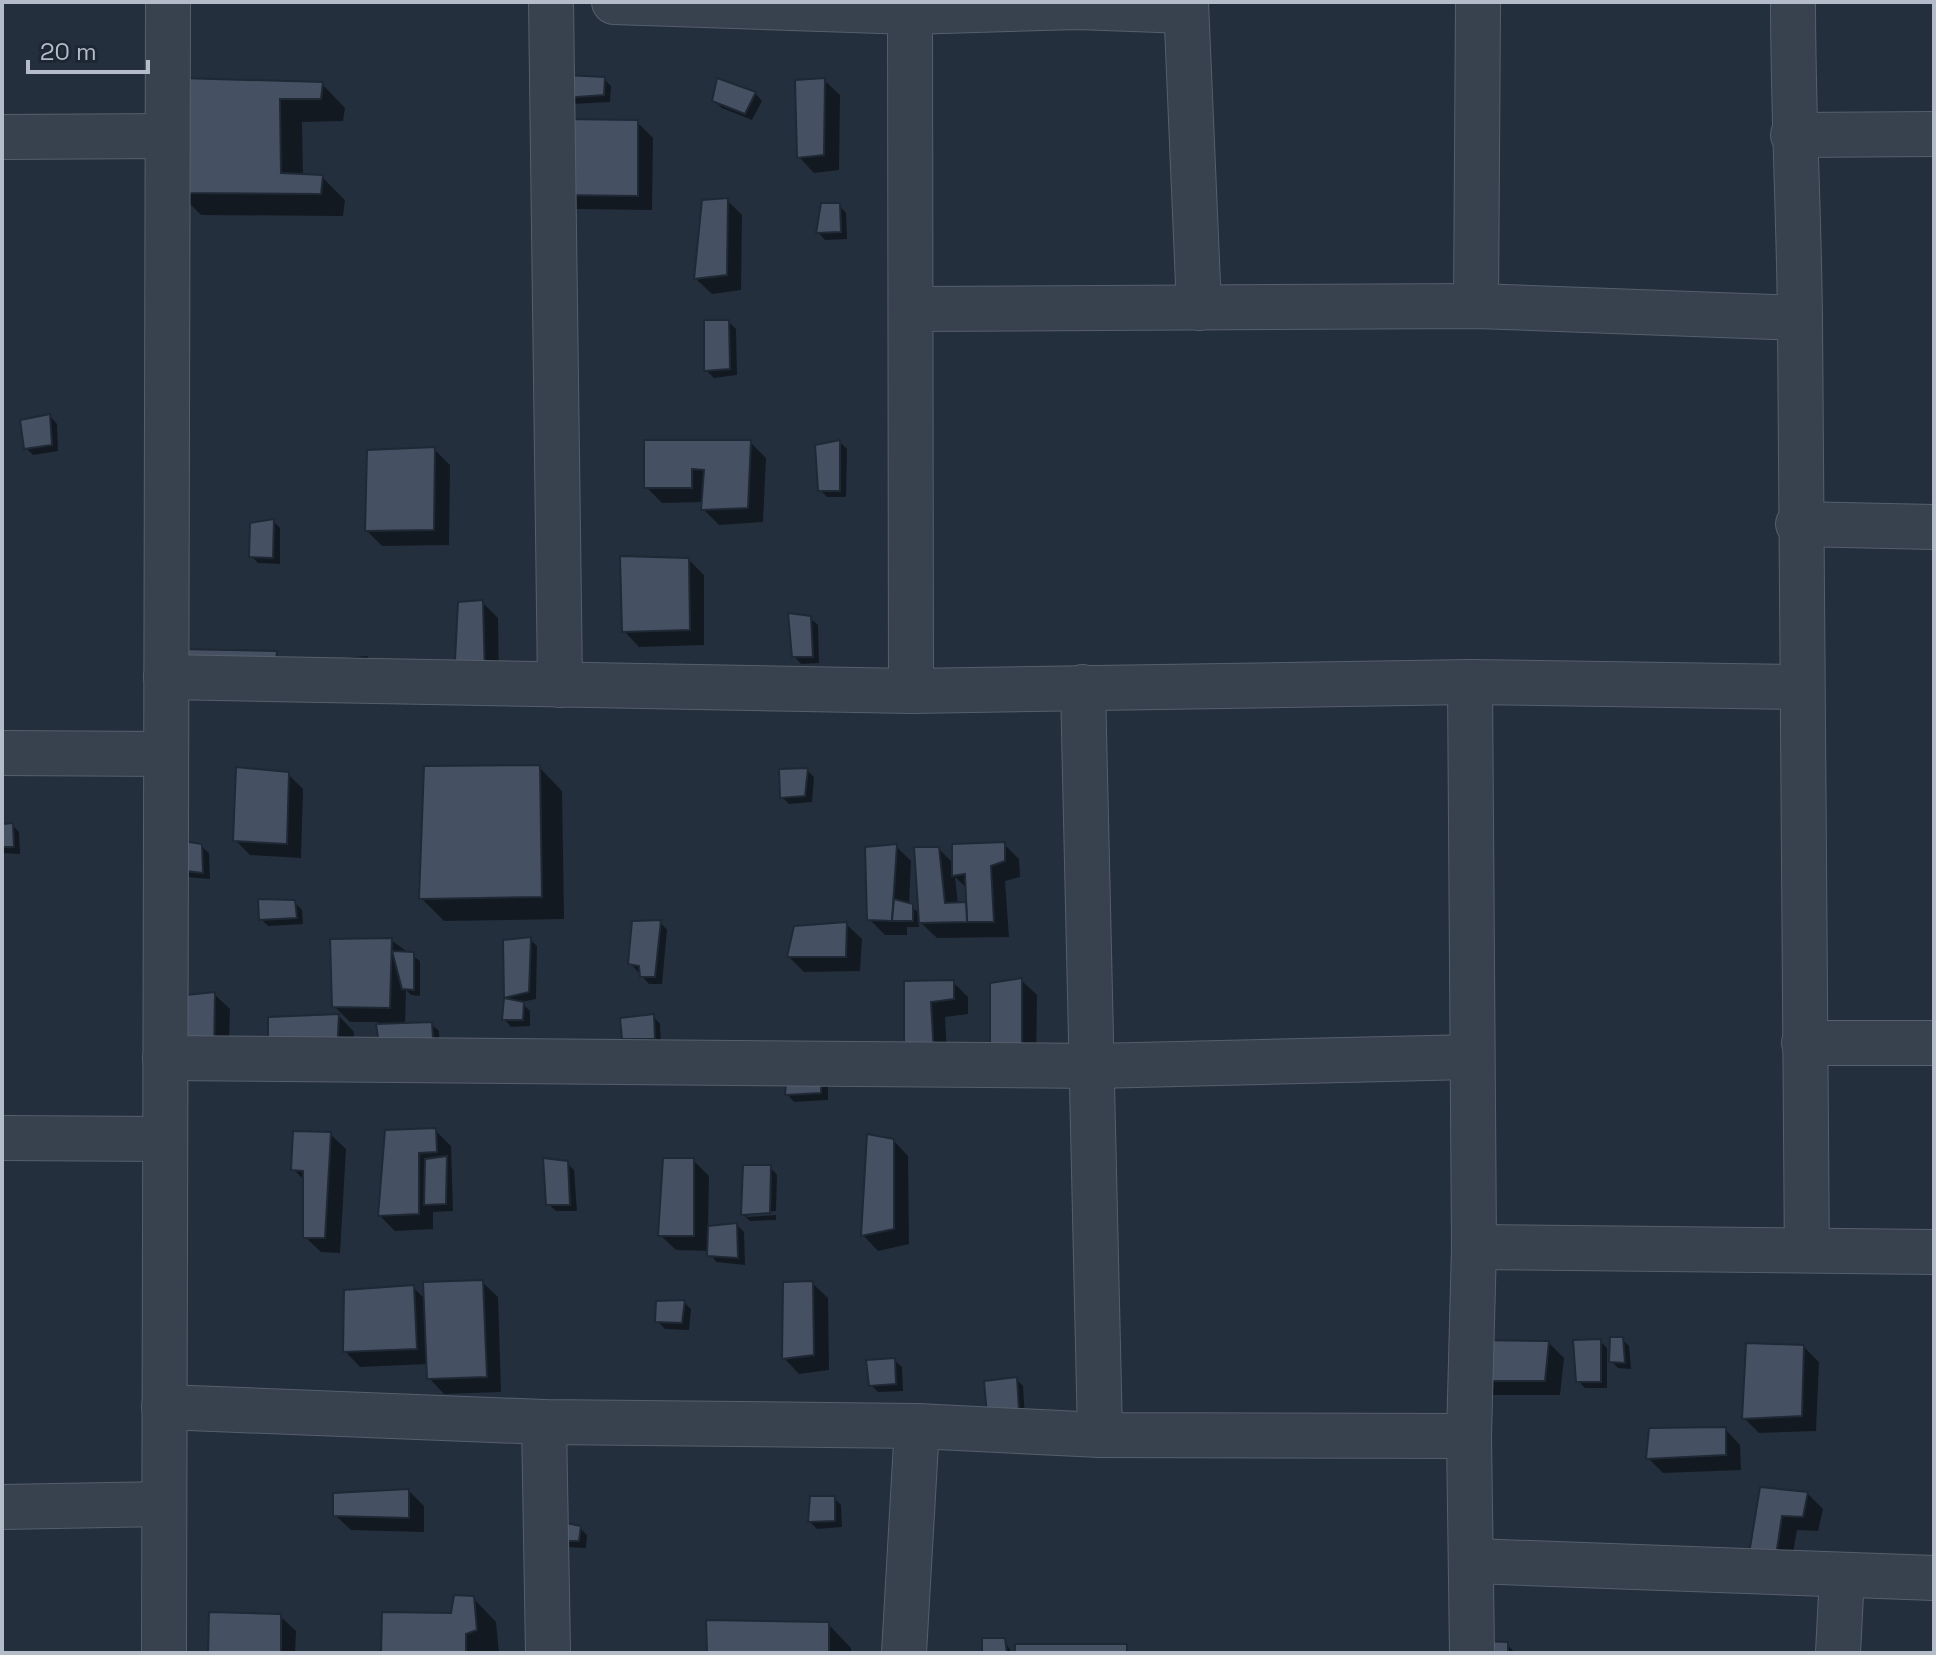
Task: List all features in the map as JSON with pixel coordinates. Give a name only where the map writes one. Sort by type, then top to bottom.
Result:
[{"type":"street","points":[[164,1653],[168,2]]},
{"type":"street","points":[[551,2],[560,685]]},
{"type":"street","points":[[614,2],[910,12],[1186,6],[1199,308]]},
{"type":"street","points":[[1476,306],[1478,2]]},
{"type":"street","points":[[1793,2],[1793,135],[1800,318],[1798,524],[1807,1249]]},
{"type":"street","points":[[910,12],[913,309],[911,691]]},
{"type":"street","points":[[1793,135],[1934,134]]},
{"type":"street","points":[[2,137],[167,136]]},
{"type":"street","points":[[913,309],[1476,306],[1800,318]]},
{"type":"street","points":[[1798,524],[1934,527]]},
{"type":"street","points":[[166,677],[911,691],[1470,682],[1800,687]]},
{"type":"street","points":[[1470,682],[1474,1247],[1469,1436],[1472,1653]]},
{"type":"street","points":[[1083,687],[1095,1066],[1100,1435]]},
{"type":"street","points":[[2,753],[166,754]]},
{"type":"street","points":[[1804,1043],[1934,1043]]},
{"type":"street","points":[[165,1058],[1095,1066],[1471,1057]]},
{"type":"street","points":[[2,1138],[165,1139]]},
{"type":"street","points":[[1474,1247],[1934,1252]]},
{"type":"street","points":[[164,1407],[544,1422],[917,1426],[1100,1435],[1469,1436]]},
{"type":"street","points":[[544,1422],[548,1653]]},
{"type":"street","points":[[904,1653],[917,1426]]},
{"type":"street","points":[[2,1507],[164,1504]]},
{"type":"street","points":[[1473,1561],[1934,1578]]},
{"type":"street","points":[[1838,1653],[1842,1575]]},
{"type":"building","points":[[565,75],[605,77],[604,95],[563,98]]},
{"type":"building","points":[[180,78],[323,82],[321,99],[280,99],[281,173],[323,175],[321,194],[176,193]]},
{"type":"building","points":[[717,78],[756,92],[745,114],[712,101]]},
{"type":"building","points":[[825,78],[824,155],[797,158],[795,80]]},
{"type":"building","points":[[562,119],[638,120],[638,196],[557,195]]},
{"type":"building","points":[[728,198],[727,275],[694,279],[702,200]]},
{"type":"building","points":[[821,203],[840,203],[841,232],[816,233]]},
{"type":"building","points":[[704,320],[729,320],[730,369],[704,371]]},
{"type":"building","points":[[50,414],[52,445],[24,449],[20,420]]},
{"type":"building","points":[[644,440],[751,440],[748,508],[701,510],[704,470],[692,469],[692,488],[644,488]]},
{"type":"building","points":[[840,440],[840,491],[818,491],[815,445]]},
{"type":"building","points":[[435,447],[434,530],[365,531],[367,450]]},
{"type":"building","points":[[274,519],[273,558],[249,557],[250,523]]},
{"type":"building","points":[[620,556],[689,558],[690,630],[622,632]]},
{"type":"building","points":[[483,600],[485,677],[454,679],[458,602]]},
{"type":"building","points":[[788,613],[811,616],[813,657],[792,657]]},
{"type":"building","points":[[179,649],[277,651],[275,677],[177,675]]},
{"type":"building","points":[[540,765],[542,897],[419,899],[424,766]]},
{"type":"building","points":[[236,767],[289,772],[287,844],[233,841]]},
{"type":"building","points":[[808,768],[805,796],[780,798],[779,769]]},
{"type":"building","points":[[13,823],[14,847],[2,847],[2,824]]},
{"type":"building","points":[[176,840],[202,844],[203,873],[177,870]]},
{"type":"building","points":[[1005,842],[1005,861],[991,866],[994,922],[967,922],[965,874],[952,876],[952,844]]},
{"type":"building","points":[[897,844],[892,921],[867,920],[865,847]]},
{"type":"building","points":[[914,847],[939,847],[945,903],[966,902],[967,922],[919,923]]},
{"type":"building","points":[[258,899],[295,900],[297,918],[259,920]]},
{"type":"building","points":[[894,899],[913,904],[913,921],[892,921]]},
{"type":"building","points":[[661,920],[655,977],[640,977],[639,966],[628,964],[632,921]]},
{"type":"building","points":[[847,922],[846,957],[787,957],[794,926]]},
{"type":"building","points":[[531,937],[529,992],[504,998],[503,940]]},
{"type":"building","points":[[392,938],[390,1008],[332,1007],[330,939]]},
{"type":"building","points":[[392,951],[414,952],[414,990],[402,989]]},
{"type":"building","points":[[1022,978],[1022,1057],[990,1057],[990,983]]},
{"type":"building","points":[[954,980],[954,999],[931,1002],[934,1054],[904,1058],[904,981]]},
{"type":"building","points":[[215,992],[214,1054],[179,1056],[177,996]]},
{"type":"building","points":[[504,998],[524,1002],[523,1020],[502,1020]]},
{"type":"building","points":[[339,1014],[337,1055],[268,1055],[268,1017]]},
{"type":"building","points":[[654,1014],[655,1039],[622,1039],[620,1018]]},
{"type":"building","points":[[432,1022],[434,1055],[380,1052],[376,1024]]},
{"type":"building","points":[[822,1067],[821,1093],[785,1095],[787,1069]]},
{"type":"building","points":[[436,1128],[437,1152],[419,1153],[419,1214],[378,1216],[385,1130]]},
{"type":"building","points":[[293,1131],[331,1132],[325,1238],[303,1238],[303,1171],[291,1170]]},
{"type":"building","points":[[867,1134],[894,1139],[894,1229],[861,1236]]},
{"type":"building","points":[[447,1156],[446,1204],[424,1205],[425,1159]]},
{"type":"building","points":[[543,1158],[568,1161],[570,1205],[546,1205]]},
{"type":"building","points":[[663,1158],[694,1158],[694,1236],[658,1236]]},
{"type":"building","points":[[743,1165],[771,1165],[770,1213],[741,1215]]},
{"type":"building","points":[[737,1223],[738,1258],[707,1256],[708,1226]]},
{"type":"building","points":[[483,1280],[487,1377],[427,1379],[423,1282]]},
{"type":"building","points":[[813,1281],[814,1355],[782,1359],[783,1282]]},
{"type":"building","points":[[414,1285],[417,1349],[343,1352],[344,1290]]},
{"type":"building","points":[[685,1300],[682,1323],[655,1322],[656,1301]]},
{"type":"building","points":[[1610,1337],[1623,1337],[1625,1363],[1609,1362]]},
{"type":"building","points":[[1601,1339],[1601,1382],[1576,1382],[1573,1340]]},
{"type":"building","points":[[1472,1340],[1549,1341],[1545,1381],[1471,1381]]},
{"type":"building","points":[[1746,1343],[1804,1345],[1802,1416],[1742,1419]]},
{"type":"building","points":[[895,1358],[896,1384],[869,1386],[866,1360]]},
{"type":"building","points":[[1017,1377],[1020,1427],[988,1427],[984,1381]]},
{"type":"building","points":[[1726,1427],[1726,1455],[1646,1459],[1649,1428]]},
{"type":"building","points":[[1760,1487],[1808,1492],[1803,1517],[1782,1516],[1774,1569],[1747,1566]]},
{"type":"building","points":[[409,1489],[409,1518],[333,1516],[333,1493]]},
{"type":"building","points":[[810,1496],[835,1496],[835,1521],[808,1522]]},
{"type":"building","points":[[556,1521],[581,1526],[579,1541],[553,1541]]},
{"type":"building","points":[[454,1595],[474,1596],[477,1630],[466,1634],[466,1653],[381,1653],[382,1612],[451,1613]]},
{"type":"building","points":[[209,1612],[281,1614],[281,1653],[208,1653]]},
{"type":"building","points":[[706,1620],[829,1622],[829,1653],[707,1653]]},
{"type":"building","points":[[982,1638],[1005,1638],[1007,1653],[982,1653]]},
{"type":"building","points":[[1483,1641],[1508,1642],[1508,1653],[1482,1653]]},
{"type":"building","points":[[1015,1644],[1127,1644],[1127,1653],[1015,1653]]}]
